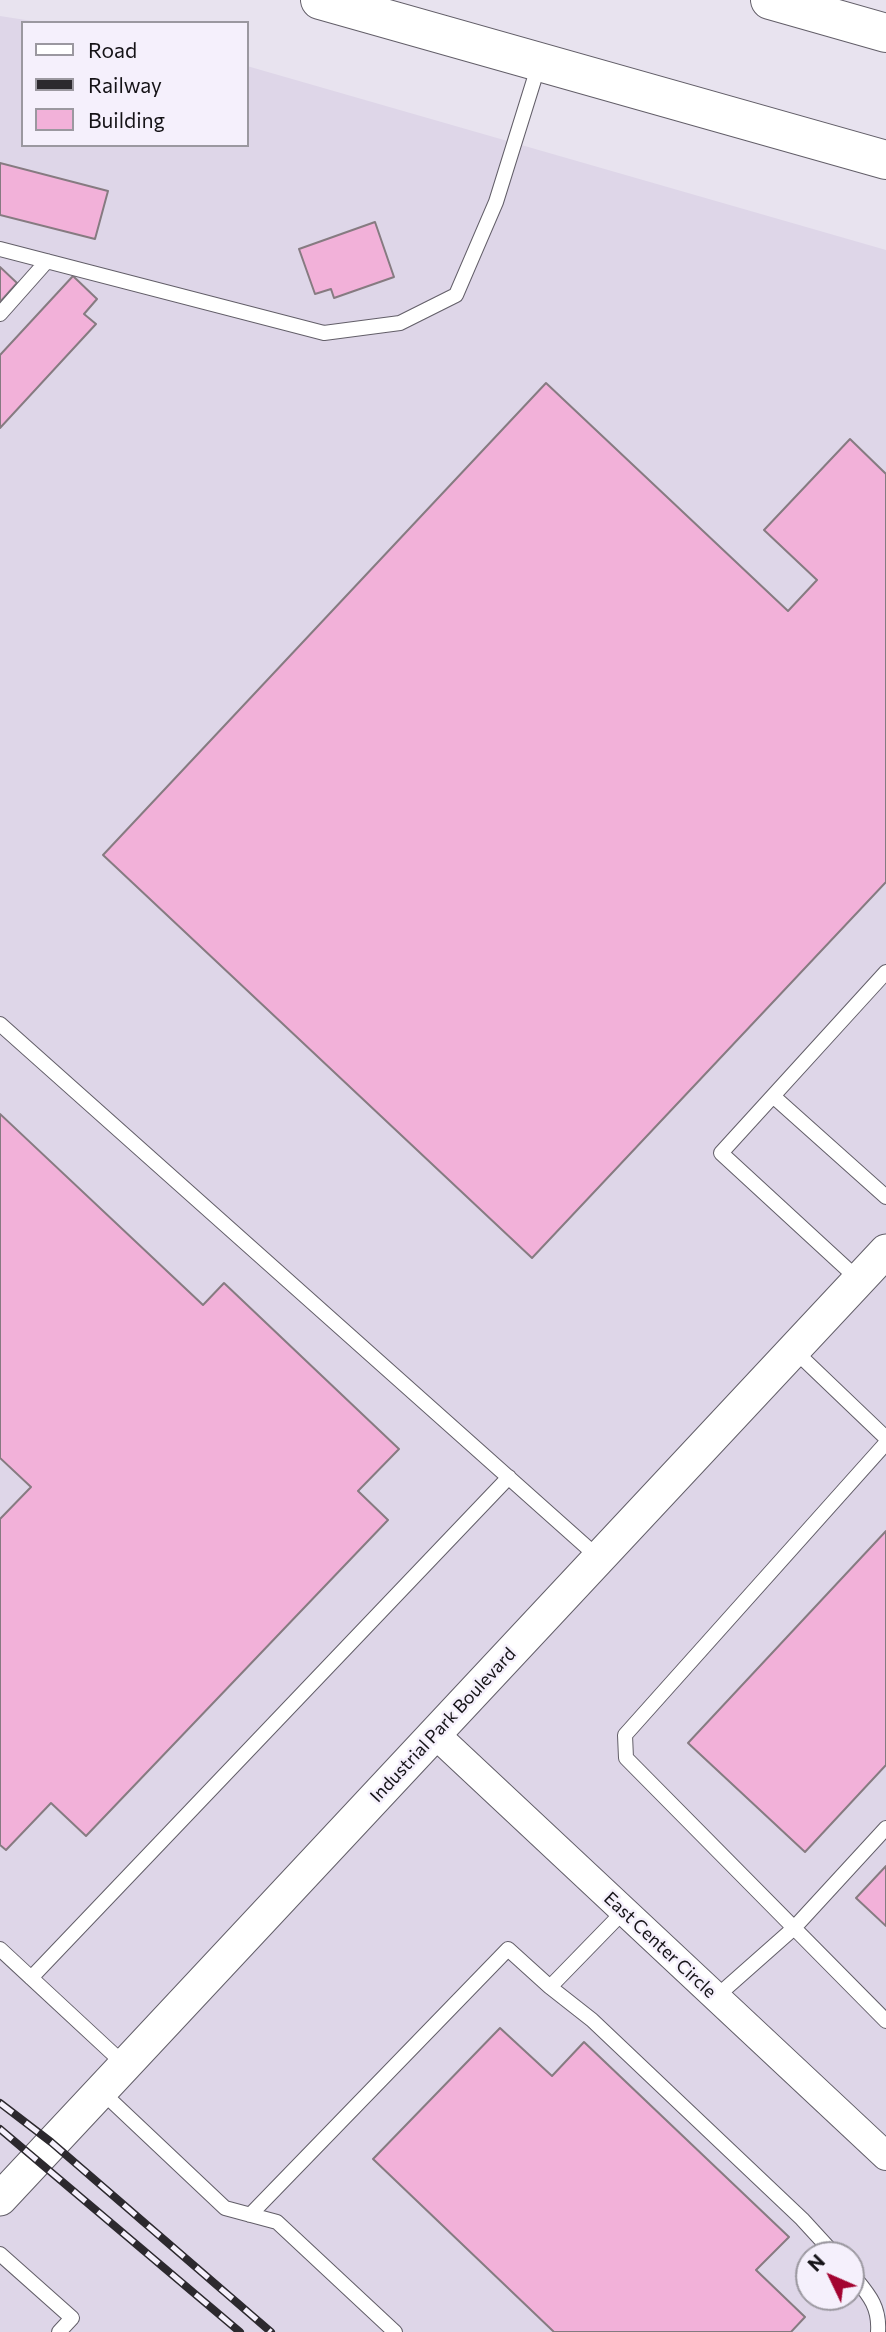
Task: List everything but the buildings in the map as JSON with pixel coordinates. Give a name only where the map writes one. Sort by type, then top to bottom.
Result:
[{"type":"highway","points":[[320,0],[886,160]]},
{"type":"highway","points":[[770,0],[886,33]]},
{"type":"street","name":"Industrial Park Boulevard","points":[[2,2194],[886,1251]]},
{"type":"street","name":"East Center Circle","points":[[435,1734],[886,2156]]},
{"type":"lane","points":[[0,249],[324,334],[400,323],[456,295],[496,202],[540,62]]},
{"type":"lane","points":[[0,314],[47,261]]},
{"type":"lane","points":[[859,1280],[721,1153],[886,972]]},
{"type":"lane","points":[[0,1024],[599,1558]]},
{"type":"lane","points":[[773,1096],[886,1197]]},
{"type":"lane","points":[[794,1349],[886,1440],[625,1735],[626,1758],[886,2021]]},
{"type":"lane","points":[[31,1978],[509,1477]]},
{"type":"lane","points":[[716,1997],[794,1928],[886,1828]]},
{"type":"lane","points":[[550,1987],[624,1911]]},
{"type":"lane","points":[[250,2215],[508,1949],[550,1987],[593,2020],[803,2219],[823,2241]]},
{"type":"lane","points":[[0,1950],[124,2064]]},
{"type":"lane","points":[[100,2090],[225,2208],[277,2222],[395,2332]]},
{"type":"lane","points":[[0,2254],[72,2318],[59,2332]]},
{"type":"lane","points":[[865,2290],[879,2316],[878,2332]]},
{"type":"shaded area","points":[[0,16],[32,21],[21,21],[21,147],[248,147],[248,66],[886,250],[886,2332],[0,2332]]},
{"type":"railway","points":[[0,2103],[51,2142],[271,2332]]},
{"type":"railway","points":[[0,2129],[240,2332]]}]
